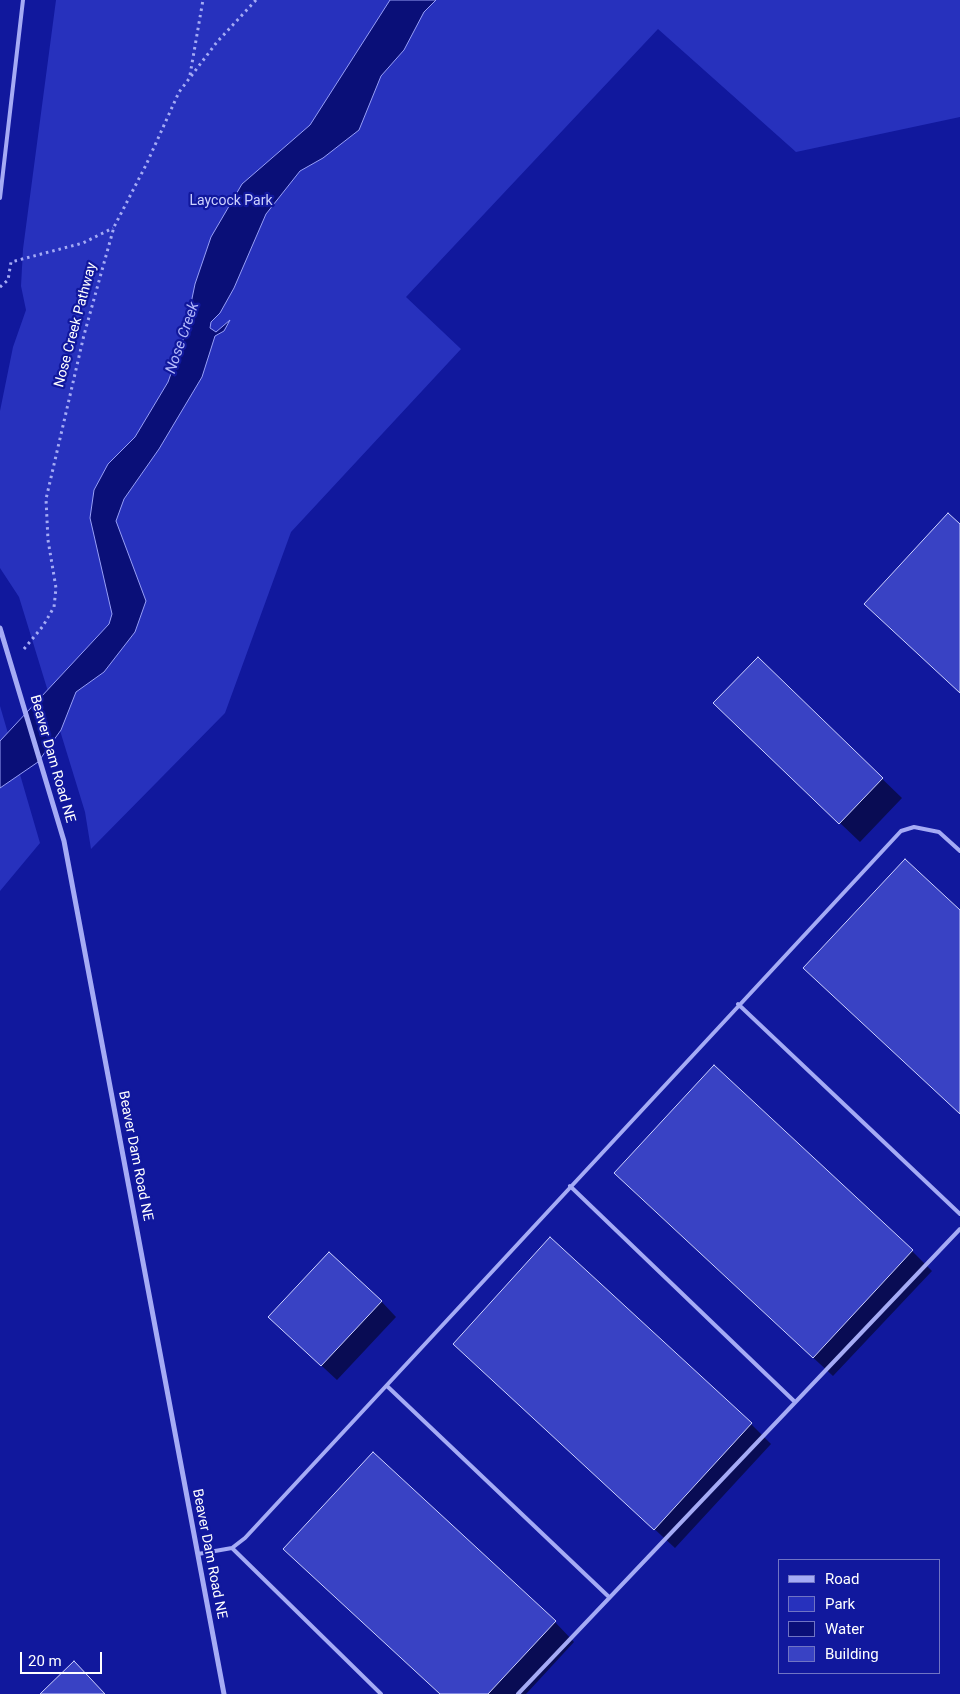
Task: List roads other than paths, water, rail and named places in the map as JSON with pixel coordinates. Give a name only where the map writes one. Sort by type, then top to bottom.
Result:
[{"type":"street","name":"Beaver Dam Road NE","points":[[0,628],[9,652],[64,841],[224,1694]]},
{"type":"lane","points":[[0,198],[23,0]]},
{"type":"lane","points":[[198,1554],[232,1548],[245,1538],[738,1004],[901,831],[914,826],[939,832],[960,850]]},
{"type":"lane","points":[[738,1004],[960,1214]]},
{"type":"lane","points":[[570,1186],[795,1402]]},
{"type":"lane","points":[[518,1694],[960,1229]]},
{"type":"lane","points":[[386,1386],[609,1597]]},
{"type":"lane","points":[[232,1548],[381,1694]]},
{"type":"water","points":[[390,0],[436,0],[424,12],[404,50],[381,76],[359,130],[323,158],[300,171],[266,214],[234,288],[220,313],[211,322],[210,328],[216,332],[230,320],[224,331],[215,336],[202,377],[159,449],[124,499],[116,521],[146,601],[135,632],[104,672],[76,692],[61,730],[38,762],[0,788],[0,741],[109,624],[112,614],[90,518],[94,490],[108,464],[135,437],[168,382],[184,337],[195,284],[211,237],[242,184],[310,125]]},
{"type":"park label","name":"Laycock Park","points":[[231,201]]},
{"type":"water label","name":"Nose Creek","points":[[183,338]]}]
